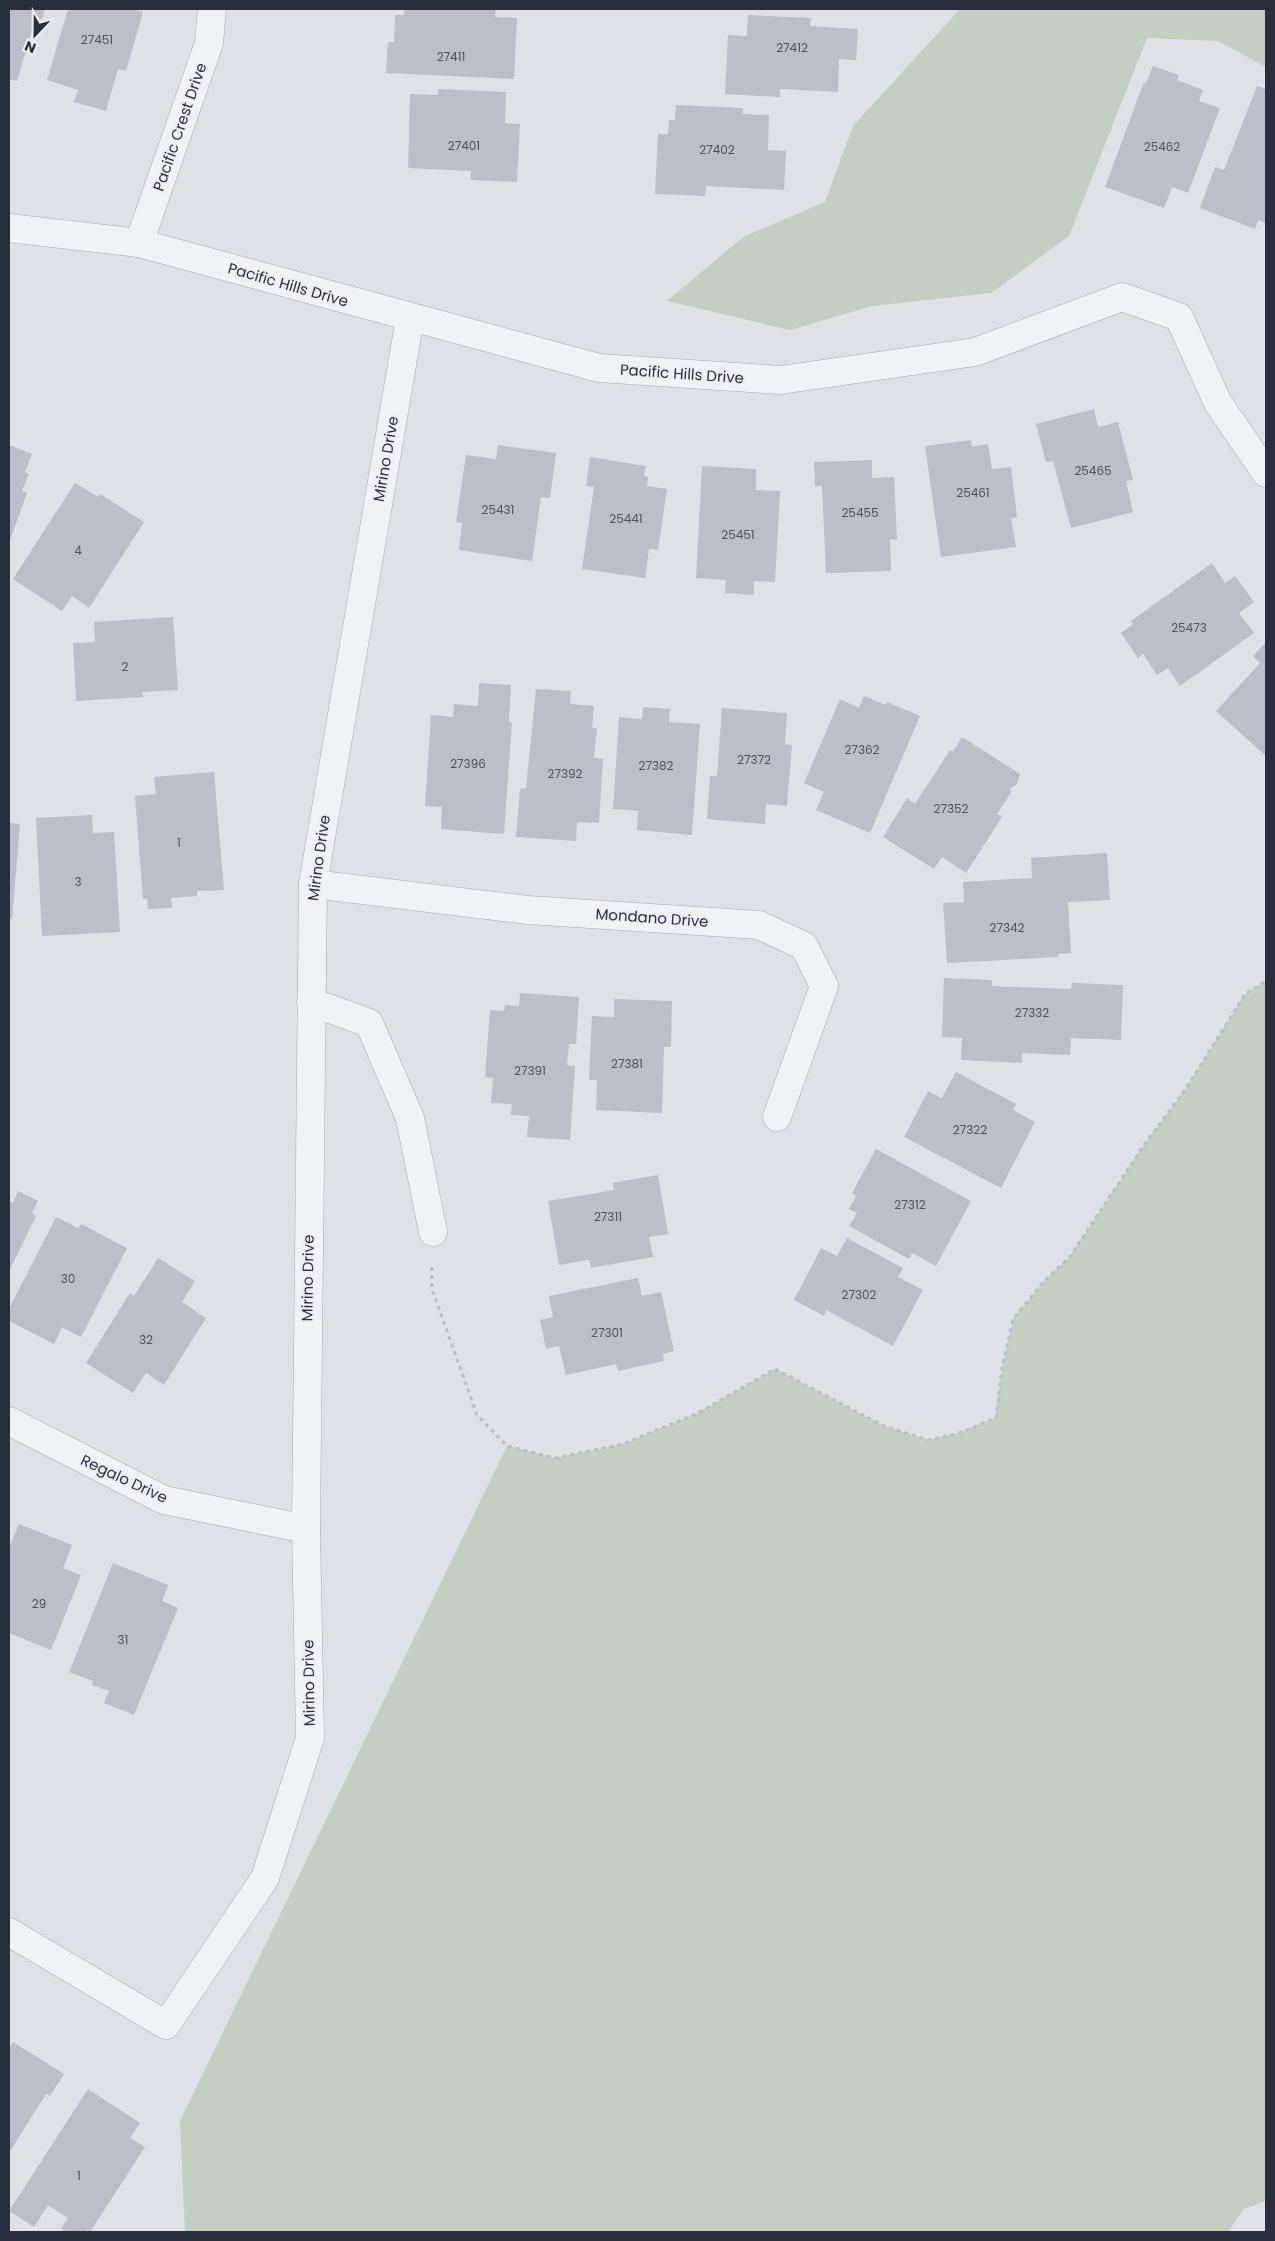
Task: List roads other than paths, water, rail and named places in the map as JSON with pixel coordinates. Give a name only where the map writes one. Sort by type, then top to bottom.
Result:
[{"type":"street","name":"Pacific Crest Drive","points":[[139,243],[209,43],[212,9]]},
{"type":"street","name":"Pacific Hills Drive","points":[[9,228],[139,243],[599,368],[781,380],[975,352],[1122,297],[1179,318],[1218,403],[1266,473]]},
{"type":"street","name":"Mirino Drive","points":[[9,1932],[166,2025],[265,1878],[310,1738],[306,1529],[313,884],[410,318]]},
{"type":"street","name":"Mondano Drive","points":[[313,884],[528,910],[758,925],[804,946],[824,986],[777,1117]]},
{"type":"street","points":[[311,1002],[369,1023],[410,1118],[433,1232]]},
{"type":"street","name":"Regalo Drive","points":[[9,1421],[164,1500],[306,1529]]}]
